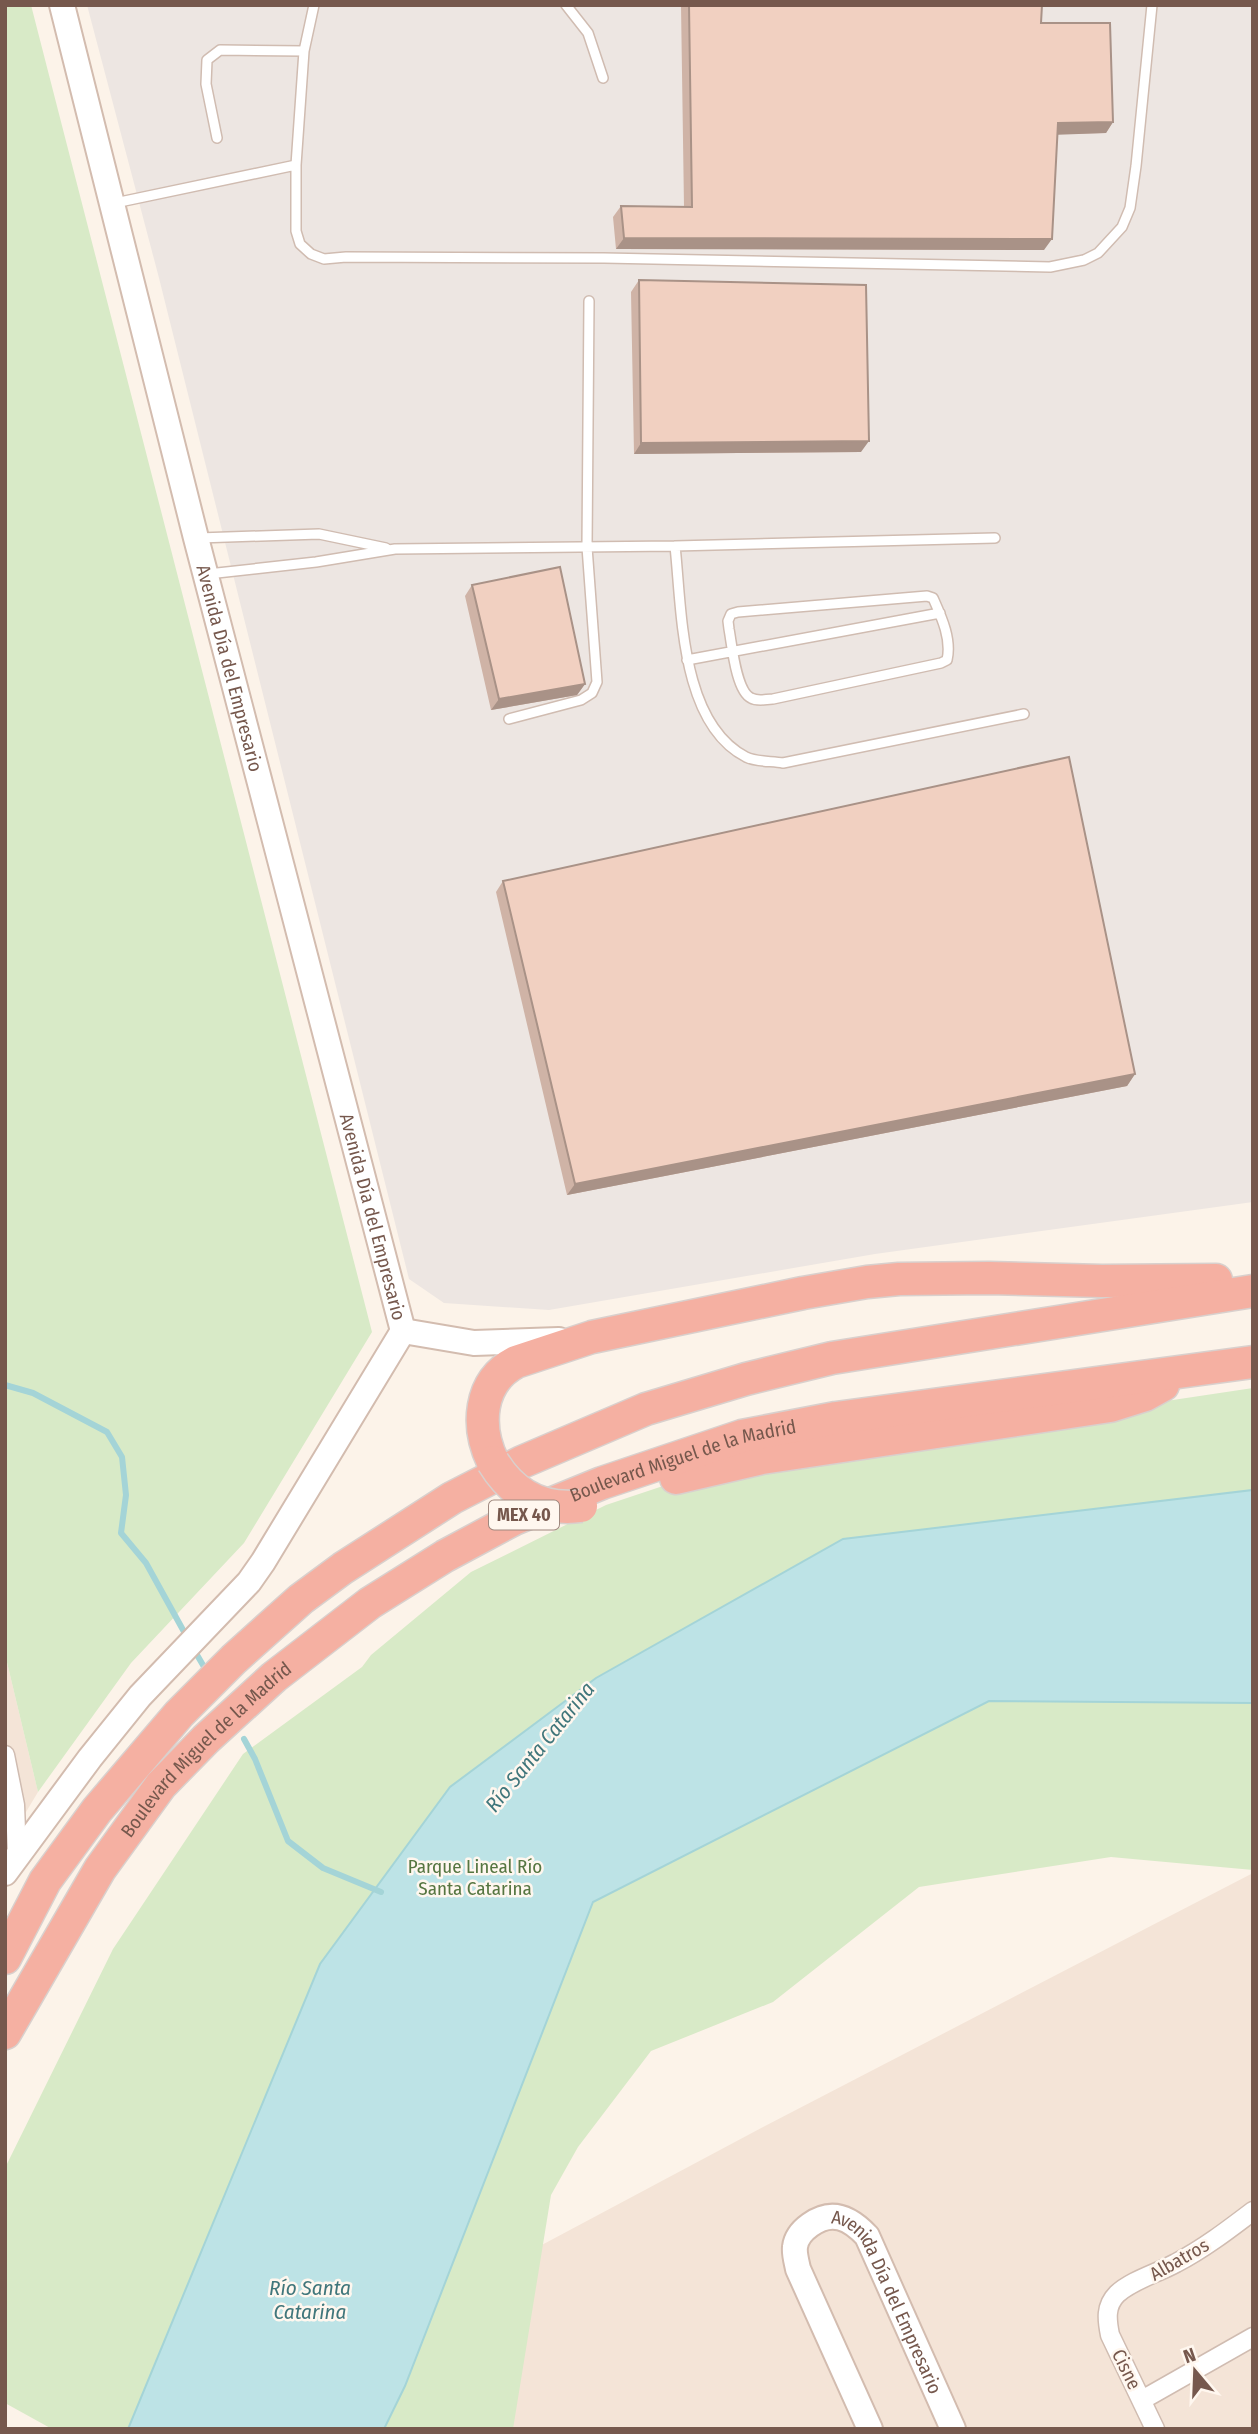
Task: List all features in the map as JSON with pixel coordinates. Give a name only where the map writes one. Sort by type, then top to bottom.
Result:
[{"type":"highway","points":[[1180,1373],[1145,1395],[1110,1406],[762,1458],[700,1471],[581,1506],[563,1508],[541,1504],[513,1488],[490,1455],[483,1429],[485,1401],[492,1383],[506,1367],[516,1362],[592,1337],[803,1293],[899,1279],[1220,1280],[1253,1284]]},
{"type":"highway","name":"Boulevard Miguel de la Madrid","points":[[5,1958],[45,1881],[97,1810],[179,1714],[234,1659],[301,1599],[343,1568],[452,1499],[522,1462],[646,1409],[746,1379],[832,1358],[1253,1290]]},
{"type":"highway","name":"Boulevard Miguel de la Madrid","points":[[5,2033],[100,1869],[161,1785],[206,1739],[274,1677],[370,1603],[445,1556],[514,1519],[602,1483],[742,1436],[836,1418],[1253,1362]]},
{"type":"street","name":"Avenida Día del Empresario","points":[[62,5],[196,538],[403,1331]]},
{"type":"street","points":[[11,1856],[140,1696],[249,1582],[403,1331],[474,1343],[592,1337]]},
{"type":"street","points":[[5,1755],[15,1805],[11,1856]]},
{"type":"street","name":"Albatros","points":[[1108,2308],[1117,2295],[1179,2262],[1253,2211]]},
{"type":"street","name":"Avenida Día del Empresario","points":[[870,2429],[798,2269],[795,2248],[802,2231],[820,2218],[840,2217],[856,2224],[867,2236],[953,2429]]},
{"type":"street","name":"Cisne","points":[[1108,2308],[1110,2335],[1155,2429]]},
{"type":"street","points":[[1142,2400],[1253,2337]]},
{"type":"lane","points":[[314,5],[304,51],[296,165],[296,231],[300,244],[311,254],[324,259],[604,258],[1050,267],[1070,264],[1098,253],[1122,227],[1130,208],[1152,5]]},
{"type":"lane","points":[[566,5],[588,33],[603,78]]},
{"type":"lane","points":[[218,138],[206,84],[206,60],[220,50],[304,51]]},
{"type":"lane","points":[[113,204],[296,165]]},
{"type":"lane","points":[[509,719],[582,700],[593,693],[597,682],[587,547],[589,301]]},
{"type":"lane","points":[[196,538],[319,534],[395,549]]},
{"type":"lane","points":[[207,574],[316,562],[395,549],[675,546],[995,538]]},
{"type":"lane","points":[[675,546],[687,660],[697,698],[709,722],[723,739],[747,757],[783,763],[1024,715]]},
{"type":"lane","points":[[927,596],[933,598],[940,613],[949,652],[947,660],[941,663],[756,700],[747,697],[741,686],[728,621],[731,614],[738,612],[927,596]]},
{"type":"lane","points":[[687,660],[940,613]]},
{"type":"shaded area","points":[[87,5],[1253,5],[1253,1202],[875,1254],[549,1310],[444,1303],[409,1279],[159,278]]},
{"type":"shaded area","points":[[5,1654],[38,1792],[5,1847]]},
{"type":"shaded area","points":[[1253,1873],[1253,2429],[469,2429],[523,2255]]},
{"type":"green space","points":[[5,5],[31,5],[372,1332],[244,1543],[131,1663],[38,1792],[5,1654]]},
{"type":"green space","name":"Parque Lineal Río Santa Catarina","points":[[1253,1388],[1253,1870],[1111,1857],[919,1887],[773,2002],[651,2051],[578,2147],[551,2195],[513,2429],[52,2429],[5,2403],[5,2168],[113,1949],[243,1754],[362,1667],[371,1655],[471,1572],[606,1505],[714,1469]]},
{"type":"water","name":"Río Santa Catarina","points":[[1253,1490],[1253,1703],[989,1701],[593,1902],[405,2386],[384,2429],[128,2429],[320,1964],[450,1787],[596,1678],[843,1539]]},
{"type":"building","points":[[689,5],[1042,5],[1041,23],[1110,23],[1113,122],[1058,123],[1052,239],[624,238],[621,206],[692,207]]},
{"type":"building","points":[[639,280],[866,285],[869,441],[641,443]]},
{"type":"building","points":[[560,567],[585,684],[499,699],[472,585]]},
{"type":"building","points":[[1069,757],[1135,1074],[575,1184],[503,881]]},
{"type":"waterway","points":[[5,1385],[33,1393],[107,1432],[122,1457],[126,1495],[121,1533],[146,1563],[188,1639]]},
{"type":"waterway","points":[[193,1648],[207,1672]]},
{"type":"waterway","points":[[244,1739],[255,1759],[288,1841],[323,1868],[381,1892]]}]
